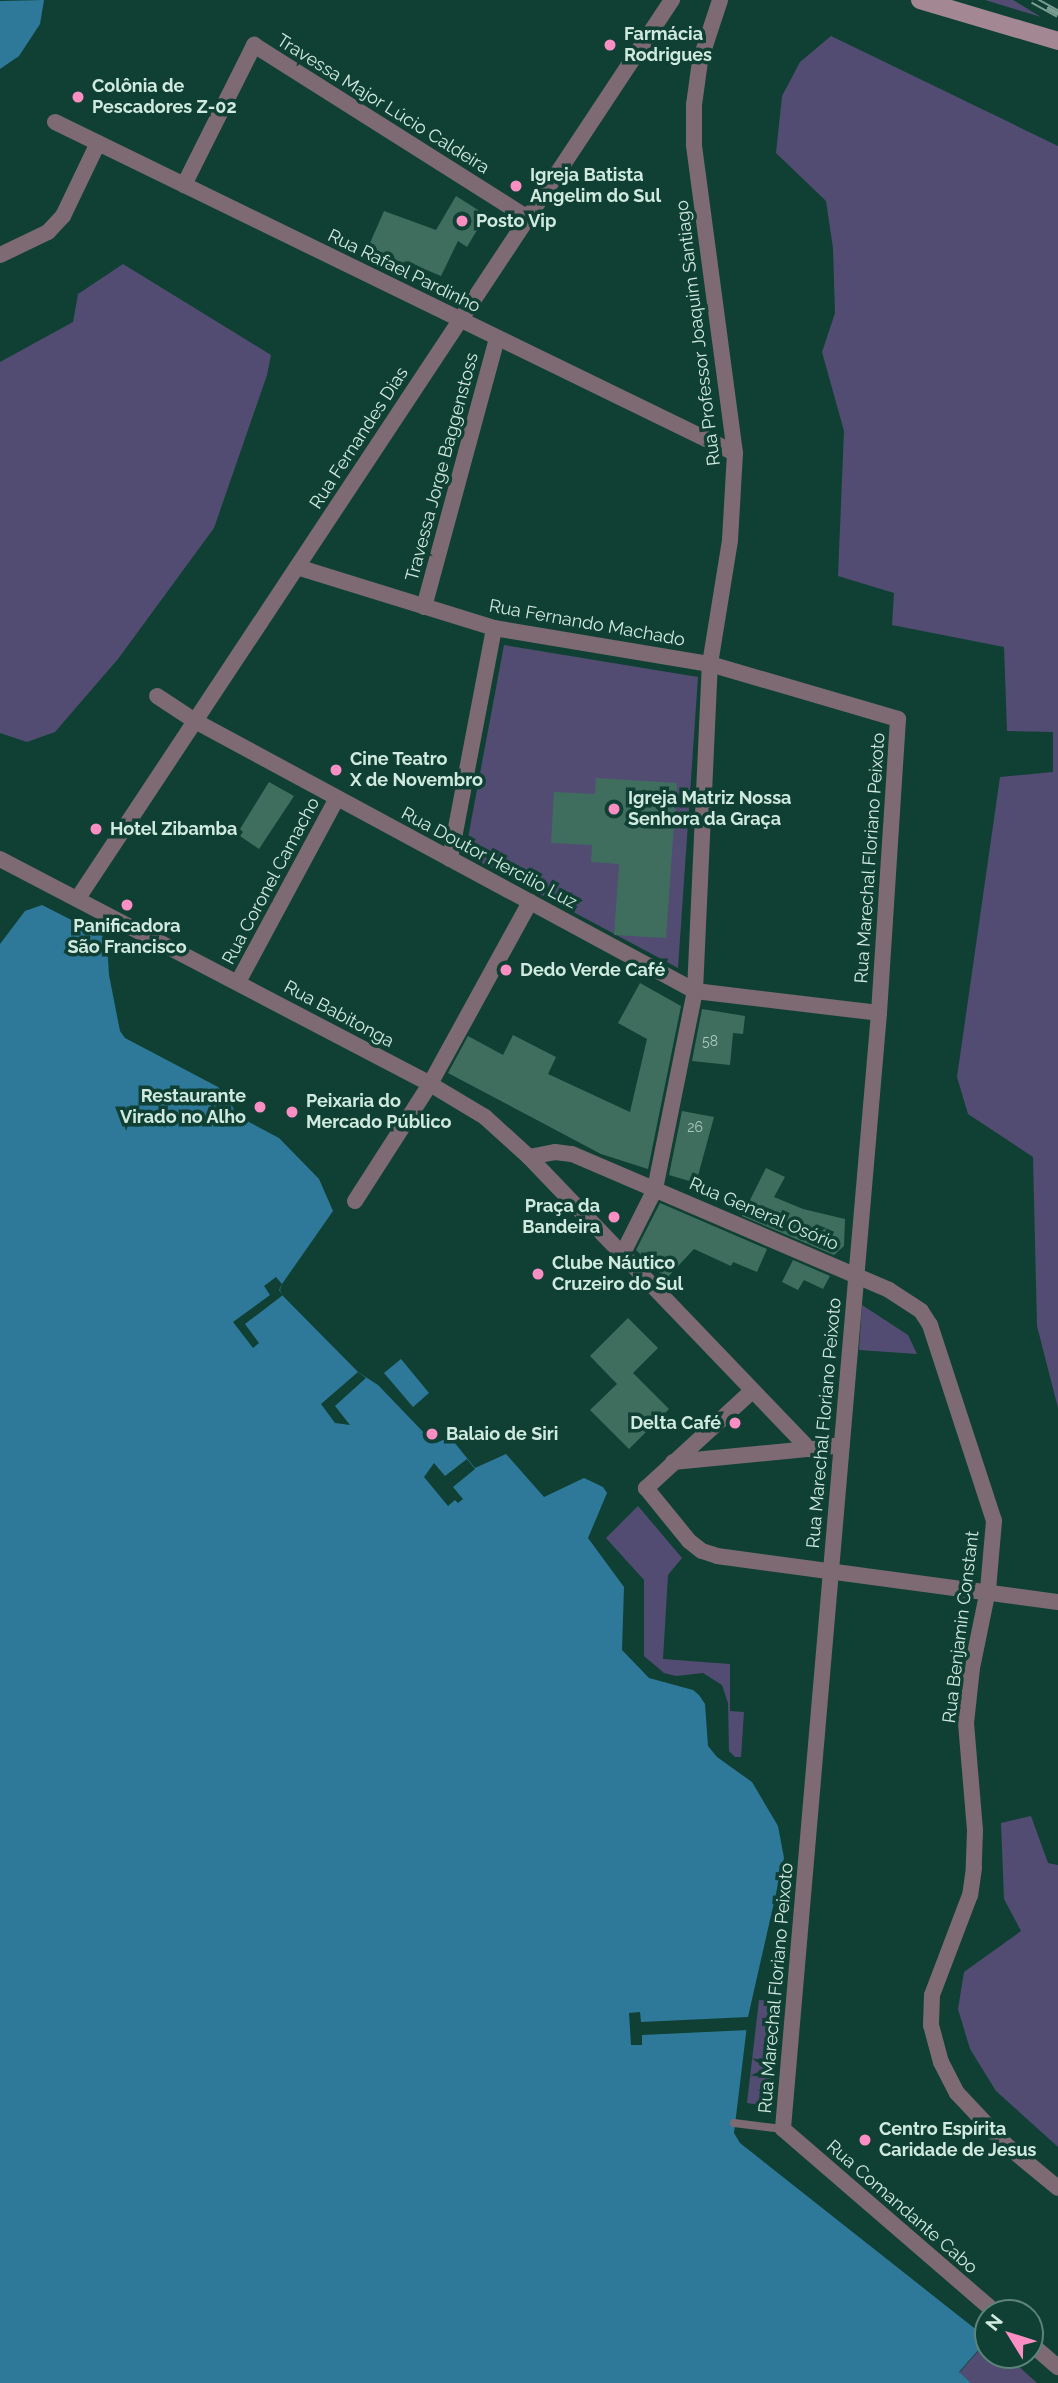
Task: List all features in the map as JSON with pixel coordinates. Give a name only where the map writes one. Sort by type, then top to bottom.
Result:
[{"type":"main road","points":[[920,0],[1058,40]]},
{"type":"street","name":"Rua Fernandes Dias","points":[[78,898],[672,0]]},
{"type":"street","name":"Rua Professor Joaquim Santiago","points":[[655,1189],[695,991],[710,664],[730,540],[735,453],[694,145],[694,105],[700,61],[720,0]]},
{"type":"street","name":"Travessa Major Lúcio Caldeira","points":[[184,185],[254,45],[528,218]]},
{"type":"street","name":"Rua Rafael Pardinho","points":[[55,122],[735,453]]},
{"type":"street","points":[[0,255],[48,232],[62,216],[98,143]]},
{"type":"street","name":"Travessa Jorge Baggenstoss","points":[[424,607],[496,338]]},
{"type":"street","name":"Rua Fernando Machado","points":[[297,567],[494,628],[710,664],[898,719]]},
{"type":"street","points":[[450,859],[494,628]]},
{"type":"street","name":"Rua Doutor Hercílio Luz","points":[[157,696],[195,721],[695,991]]},
{"type":"street","name":"Rua Marechal Floriano Peixoto","points":[[783,2129],[879,1013],[898,719]]},
{"type":"street","name":"Rua Coronel Camacho","points":[[238,982],[337,798]]},
{"type":"street","name":"Rua Babitonga","points":[[0,859],[430,1084],[485,1117],[528,1157],[809,1449]]},
{"type":"street","points":[[355,1201],[430,1084],[530,902]]},
{"type":"street","points":[[695,991],[879,1013]]},
{"type":"street","points":[[528,1157],[555,1152],[572,1154],[655,1189],[622,1255]]},
{"type":"street","name":"Rua General Osório","points":[[655,1189],[856,1275]]},
{"type":"street","name":"Rua Benjamin Constant","points":[[856,1275],[905,1298],[921,1311],[930,1325],[991,1507],[993,1538],[988,1590],[972,1668],[967,1723],[975,1830],[974,1868],[970,1895],[932,1995],[931,2025],[941,2062],[957,2093],[1006,2145],[1058,2188]]},
{"type":"street","points":[[752,1391],[646,1488],[690,1541],[702,1551],[717,1556],[988,1590],[1058,1602]]},
{"type":"street","points":[[673,1462],[842,1445]]},
{"type":"street","name":"Rua Comandante Cabo","points":[[783,2129],[980,2299]]},
{"type":"street","points":[[1044,2355],[1058,2367]]},
{"type":"lane","points":[[734,2123],[783,2129]]},
{"type":"shaded area","points":[[985,0],[1013,0],[1041,17]]},
{"type":"shaded area","points":[[831,36],[1058,146],[1058,1408],[1037,1326],[1033,1157],[968,1114],[957,1077],[1000,777],[1053,772],[1053,732],[1007,731],[1004,647],[892,625],[894,593],[838,576],[844,431],[822,352],[835,313],[833,248],[826,201],[776,153],[782,96],[800,62]]},
{"type":"shaded area","points":[[123,264],[271,355],[267,375],[214,528],[118,659],[55,732],[27,742],[0,733],[0,362],[73,322],[78,294]]},
{"type":"shaded area","points":[[504,645],[698,677],[678,968],[465,854]]},
{"type":"shaded area","points":[[862,1305],[908,1335],[917,1354],[859,1350]]},
{"type":"shaded area","points":[[638,1506],[682,1558],[668,1575],[663,1659],[730,1664],[730,1711],[744,1712],[741,1757],[735,1757],[729,1751],[728,1703],[722,1685],[703,1673],[676,1676],[664,1673],[644,1656],[644,1580],[606,1538]]},
{"type":"shaded area","points":[[1031,1816],[1048,1863],[1058,1865],[1058,2147],[996,2091],[970,2049],[958,2009],[964,1972],[1021,1931],[1004,1899],[1001,1823]]},
{"type":"shaded area","points":[[759,2000],[780,2002],[768,2106],[747,2103]]},
{"type":"shaded area","points":[[974,2356],[974,2369],[1022,2369],[1037,2383],[971,2383],[959,2373]]},
{"type":"water","points":[[44,0],[40,24],[19,56],[0,69],[0,1]]},
{"type":"water","points":[[42,905],[103,936],[107,944],[109,975],[120,1031],[125,1038],[218,1087],[228,1096],[236,1115],[279,1138],[319,1179],[333,1211],[280,1290],[358,1372],[378,1385],[436,1443],[450,1437],[475,1468],[506,1454],[544,1497],[584,1478],[603,1487],[607,1493],[588,1538],[624,1587],[622,1650],[649,1678],[693,1690],[699,1695],[705,1704],[708,1746],[717,1757],[752,1782],[778,1826],[784,1858],[748,2017],[734,2133],[740,2143],[974,2328],[974,2355],[959,2372],[971,2383],[0,2383],[0,944],[25,911]]},
{"type":"water","points":[[401,1359],[429,1393],[413,1407],[384,1373]]},
{"type":"pier","points":[[276,1277],[282,1284],[279,1290],[283,1295],[245,1324],[259,1343],[253,1348],[233,1322],[270,1295],[264,1286]]},
{"type":"pier","points":[[358,1372],[366,1378],[335,1406],[350,1425],[335,1423],[321,1404]]},
{"type":"pier","points":[[467,1459],[475,1469],[453,1487],[463,1499],[458,1503],[455,1500],[448,1506],[424,1477],[434,1463],[445,1476]]},
{"type":"pier","points":[[640,2012],[641,2022],[748,2017],[749,2030],[642,2035],[642,2045],[631,2045],[629,2013]]},
{"type":"building","points":[[456,196],[486,215],[467,247],[458,241],[441,276],[405,261],[404,263],[367,250],[384,211],[436,230]]},
{"type":"building","name":"Igreja Matriz Nossa Senhora da Graça","points":[[596,778],[677,783],[666,938],[614,935],[619,864],[591,862],[592,845],[551,843],[554,792],[595,794]]},
{"type":"building","points":[[269,782],[294,796],[259,849],[240,836],[243,832],[240,829]]},
{"type":"building","points":[[640,983],[681,1006],[648,1169],[601,1154],[448,1073],[468,1036],[503,1055],[513,1035],[556,1057],[548,1074],[630,1112],[647,1039],[618,1023]]},
{"type":"building","points":[[702,1009],[745,1016],[743,1034],[733,1033],[730,1065],[692,1061]]},
{"type":"building","points":[[682,1111],[714,1117],[696,1183],[669,1175]]},
{"type":"building","points":[[766,1168],[785,1177],[774,1197],[803,1209],[845,1219],[844,1246],[834,1255],[742,1216]]},
{"type":"building","points":[[660,1203],[767,1249],[757,1272],[733,1262],[731,1266],[694,1249],[666,1279],[636,1250]]},
{"type":"building","points":[[793,1260],[830,1276],[823,1289],[804,1280],[798,1290],[782,1282]]},
{"type":"building","points":[[628,1318],[658,1348],[633,1373],[669,1409],[629,1449],[590,1410],[617,1384],[590,1356]]},
{"type":"railway","points":[[1033,0],[1058,14]]},
{"type":"place","name":"Farmácia Rodrigues","points":[[610,45]]},
{"type":"place","name":"Colônia de Pescadores Z-02","points":[[78,97]]},
{"type":"place","name":"Igreja Batista Angelim do Sul","points":[[516,186]]},
{"type":"place","name":"Posto Vip","points":[[462,221]]},
{"type":"place","name":"Cine Teatro X de Novembro","points":[[336,770]]},
{"type":"place","name":"Igreja Matriz Nossa Senhora da Graça","points":[[614,809]]},
{"type":"place","name":"Hotel Zibamba","points":[[96,829]]},
{"type":"place","name":"Panificadora São Francisco","points":[[127,905]]},
{"type":"place","name":"Dedo Verde Café","points":[[506,970]]},
{"type":"place","name":"Restaurante Virado no Alho","points":[[260,1107]]},
{"type":"place","name":"Peixaria do Mercado Público","points":[[292,1112]]},
{"type":"place","name":"Praça da Bandeira","points":[[614,1217]]},
{"type":"place","name":"Clube Náutico Cruzeiro do Sul","points":[[538,1274]]},
{"type":"place","name":"Delta Café","points":[[735,1423]]},
{"type":"place","name":"Balaio de Siri","points":[[432,1434]]},
{"type":"place","name":"Centro Espírita Caridade de Jesus","points":[[865,2140]]}]
